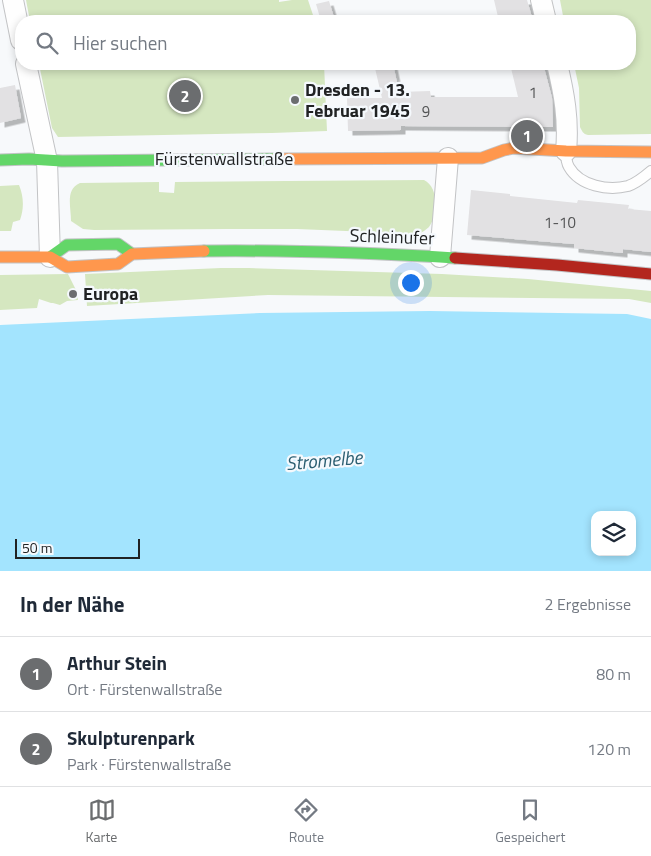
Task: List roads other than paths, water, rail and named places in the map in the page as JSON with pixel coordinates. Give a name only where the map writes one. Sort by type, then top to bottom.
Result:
[{"type":"main road","name":"Fürstenwallstraße","points":[[0,160],[482,158],[514,148],[651,152]]},
{"type":"main road","name":"Schleinufer","points":[[50,257],[67,245],[118,244],[132,254]]},
{"type":"main road","name":"Schleinufer","points":[[0,257],[50,257],[67,266],[118,264],[132,254],[275,251],[440,256],[651,274]]},
{"type":"street","points":[[13,0],[16,15]]},
{"type":"street","points":[[541,0],[545,15]]},
{"type":"street","points":[[27,70],[47,161],[50,257]]},
{"type":"street","points":[[558,70],[565,103],[566,150]]},
{"type":"street","points":[[440,256],[448,158]]},
{"type":"lane","points":[[566,150],[567,163],[573,172],[588,183],[599,186],[616,188],[628,186],[651,171]]},
{"type":"water","name":"Stromelbe","points":[[430,311],[627,314],[651,319],[651,571],[0,571],[0,325],[260,313]]},
{"type":"place","name":"Skulpturenpark","points":[[185,96]]},
{"type":"place","name":"Dresden - 13. Februar 1945","points":[[295,100]]},
{"type":"place","name":"Arthur Stein","points":[[527,136]]},
{"type":"place","name":"Europa","points":[[73,294]]}]
